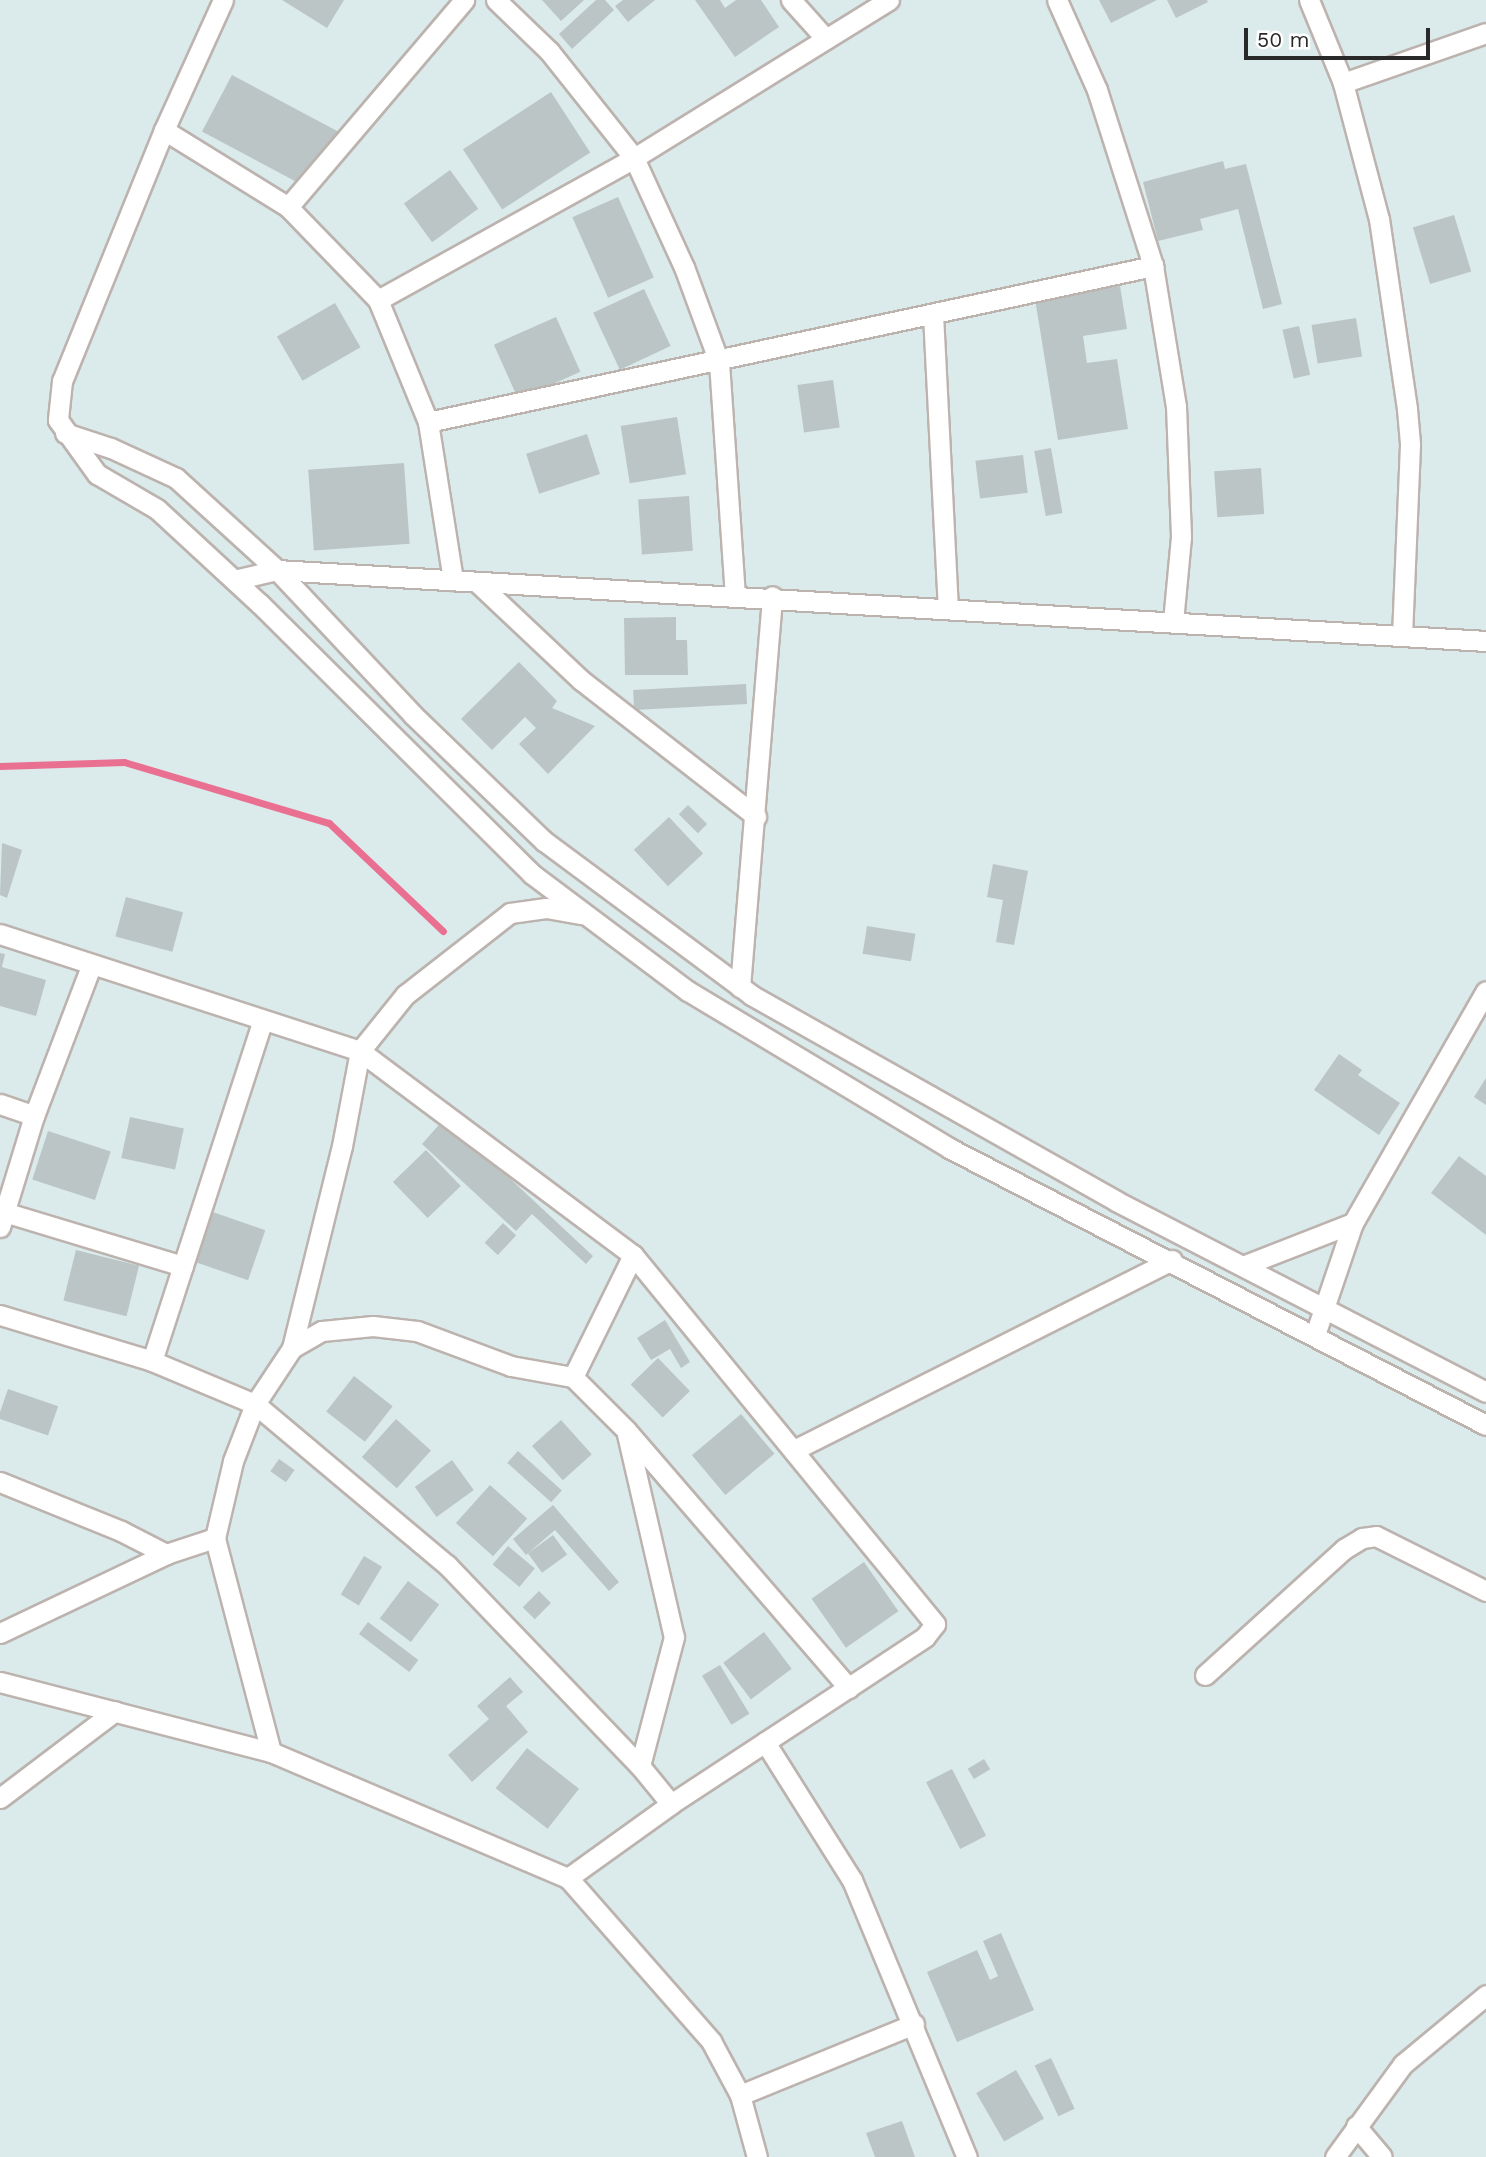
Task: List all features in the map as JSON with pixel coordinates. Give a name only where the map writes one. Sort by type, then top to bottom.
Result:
[{"type":"street","points":[[65,433],[111,447],[176,478],[277,570],[413,715],[544,841],[740,987],[956,1114],[1116,1201],[1245,1265],[1486,1393],[1481,1423],[1172,1260],[941,1143],[688,991],[532,874],[234,580],[157,509],[97,474],[65,433],[56,407],[62,381],[164,130],[223,0]]},
{"type":"street","points":[[288,207],[464,0]]},
{"type":"street","points":[[496,0],[549,51],[634,158],[684,267],[719,362],[735,594]]},
{"type":"street","points":[[791,0],[826,39]]},
{"type":"street","points":[[378,300],[634,158],[889,0]]},
{"type":"street","points":[[1057,0],[1097,90],[1153,266],[1176,405],[1181,537],[1174,622]]},
{"type":"street","points":[[1309,0],[1343,83],[1379,219],[1407,409],[1410,445],[1402,636]]},
{"type":"street","points":[[1343,83],[1486,33]]},
{"type":"street","points":[[164,130],[288,207],[378,300],[428,422],[453,580]]},
{"type":"street","points":[[428,422],[719,362],[1153,266]]},
{"type":"street","points":[[933,314],[948,607]]},
{"type":"street","points":[[234,580],[277,570],[478,583],[772,596],[1486,641]]},
{"type":"street","points":[[478,583],[581,680],[756,816]]},
{"type":"street","points":[[740,987],[772,596]]},
{"type":"street","points":[[271,1752],[215,1538],[233,1461],[255,1404],[292,1348],[342,1146],[360,1051],[405,995],[510,913],[545,908],[583,914]]},
{"type":"street","points":[[634,949],[654,922]]},
{"type":"street","points":[[0,934],[262,1022],[360,1051],[633,1255],[935,1624],[925,1637],[671,1804],[568,1878]]},
{"type":"street","points":[[91,966],[34,1116],[2,1220],[183,1266]]},
{"type":"street","points":[[1315,1335],[1353,1223],[1486,990]]},
{"type":"street","points":[[777,1046],[788,1017]]},
{"type":"street","points":[[152,1361],[262,1022]]},
{"type":"street","points":[[0,1104],[34,1116]]},
{"type":"street","points":[[941,1143],[956,1114]]},
{"type":"street","points":[[1103,1225],[1116,1201]]},
{"type":"street","points":[[1245,1265],[1353,1223]]},
{"type":"street","points":[[573,1377],[633,1255]]},
{"type":"street","points":[[794,1450],[1172,1260]]},
{"type":"street","points":[[0,1315],[152,1361],[255,1404],[447,1565],[640,1766],[671,1804]]},
{"type":"street","points":[[292,1348],[322,1331],[373,1326],[417,1331],[511,1366],[573,1377],[626,1430],[849,1688]]},
{"type":"street","points":[[626,1430],[674,1637],[640,1766]]},
{"type":"street","points":[[0,1482],[121,1531],[166,1554]]},
{"type":"street","points":[[1205,1675],[1344,1549],[1363,1538],[1376,1536],[1486,1591]]},
{"type":"street","points":[[0,1633],[166,1554],[215,1538]]},
{"type":"street","points":[[0,1682],[271,1752],[568,1878],[688,2010],[711,2041],[740,2095],[757,2157]]},
{"type":"street","points":[[0,1798],[115,1711]]},
{"type":"street","points":[[765,1742],[852,1880],[967,2157]]},
{"type":"street","points":[[1336,2156],[1403,2064],[1486,1996]]},
{"type":"street","points":[[740,2095],[914,2024]]},
{"type":"street","points":[[1356,2126],[1381,2157]]},
{"type":"building","points":[[282,0],[344,0],[327,28]]},
{"type":"building","points":[[542,0],[584,0],[561,21]]},
{"type":"building","points":[[596,0],[605,0],[614,10],[572,49],[559,34]]},
{"type":"building","points":[[623,0],[655,0],[628,22],[615,6]]},
{"type":"building","points":[[695,0],[720,0],[725,8],[736,0],[761,0],[779,27],[735,57]]},
{"type":"building","points":[[1099,0],[1157,0],[1111,23]]},
{"type":"building","points":[[1167,0],[1207,0],[1208,2],[1176,18]]},
{"type":"building","points":[[232,75],[343,134],[313,191],[202,132]]},
{"type":"building","points":[[551,92],[590,152],[502,210],[463,149]]},
{"type":"building","points":[[1223,161],[1225,169],[1246,164],[1282,304],[1263,309],[1238,209],[1200,219],[1203,230],[1158,241],[1143,182]]},
{"type":"building","points":[[450,170],[478,209],[432,242],[404,204]]},
{"type":"building","points":[[618,197],[654,277],[608,298],[572,217]]},
{"type":"building","points":[[1454,215],[1471,271],[1430,284],[1413,228]]},
{"type":"building","points":[[1120,286],[1127,329],[1083,336],[1087,363],[1117,359],[1128,429],[1058,440],[1035,299]]},
{"type":"building","points":[[644,289],[671,346],[620,370],[593,313]]},
{"type":"building","points":[[335,303],[360,347],[302,381],[277,336]]},
{"type":"building","points":[[556,317],[580,372],[518,399],[494,345]]},
{"type":"building","points":[[1356,318],[1362,357],[1318,364],[1312,325]]},
{"type":"building","points":[[1299,326],[1310,375],[1294,379],[1282,330]]},
{"type":"building","points":[[833,380],[840,428],[804,433],[797,385]]},
{"type":"building","points":[[677,417],[686,474],[630,483],[621,426]]},
{"type":"building","points":[[587,434],[600,474],[539,494],[526,454]]},
{"type":"building","points":[[1051,448],[1062,513],[1046,516],[1034,451]]},
{"type":"building","points":[[1023,455],[1028,493],[980,499],[975,461]]},
{"type":"building","points":[[404,463],[410,544],[314,550],[308,470]]},
{"type":"building","points":[[1261,468],[1264,514],[1217,517],[1214,471]]},
{"type":"building","points":[[689,496],[693,551],[642,554],[638,500]]},
{"type":"building","points":[[676,617],[676,640],[687,640],[688,675],[625,675],[624,618]]},
{"type":"building","points":[[519,662],[557,701],[552,708],[595,726],[548,774],[519,744],[536,728],[525,717],[492,750],[461,719]]},
{"type":"building","points":[[746,684],[747,704],[634,710],[633,690]]},
{"type":"building","points":[[688,805],[707,824],[698,833],[679,814]]},
{"type":"building","points":[[669,817],[703,854],[668,886],[634,850]]},
{"type":"building","points":[[2,843],[22,850],[7,898],[0,895]]},
{"type":"building","points":[[993,864],[1028,871],[1014,945],[996,942],[1003,900],[987,897]]},
{"type":"building","points":[[126,897],[183,912],[172,952],[115,937]]},
{"type":"building","points":[[867,926],[915,934],[911,961],[863,954]]},
{"type":"building","points":[[0,953],[5,954],[2,967],[46,980],[36,1016],[0,1006]]},
{"type":"building","points":[[1339,1054],[1362,1070],[1358,1075],[1400,1103],[1379,1135],[1314,1090]]},
{"type":"building","points":[[1486,1078],[1486,1105],[1474,1097]]},
{"type":"building","points":[[130,1117],[184,1128],[175,1170],[121,1158]]},
{"type":"building","points":[[445,1118],[593,1256],[586,1264],[532,1214],[516,1231],[422,1144]]},
{"type":"building","points":[[48,1131],[111,1151],[95,1200],[32,1180]]},
{"type":"building","points":[[426,1150],[461,1186],[428,1218],[393,1182]]},
{"type":"building","points":[[1459,1156],[1486,1176],[1486,1235],[1431,1193]]},
{"type":"building","points":[[201,1208],[265,1230],[248,1280],[184,1258]]},
{"type":"building","points":[[503,1223],[516,1235],[498,1255],[485,1243]]},
{"type":"building","points":[[76,1250],[139,1266],[126,1316],[63,1300]]},
{"type":"building","points":[[665,1320],[690,1362],[681,1368],[670,1349],[651,1360],[637,1338]]},
{"type":"building","points":[[658,1358],[690,1391],[663,1417],[631,1384]]},
{"type":"building","points":[[354,1376],[393,1406],[365,1442],[326,1411]]},
{"type":"building","points":[[8,1389],[58,1406],[48,1436],[0,1419]]},
{"type":"building","points":[[741,1414],[774,1454],[725,1495],[692,1455]]},
{"type":"building","points":[[396,1419],[431,1450],[397,1488],[362,1457]]},
{"type":"building","points":[[561,1420],[592,1454],[563,1480],[532,1446]]},
{"type":"building","points":[[518,1451],[562,1490],[551,1502],[507,1463]]},
{"type":"building","points":[[279,1459],[295,1470],[286,1482],[270,1471]]},
{"type":"building","points":[[452,1460],[474,1490],[437,1517],[415,1487]]},
{"type":"building","points":[[490,1485],[527,1518],[493,1556],[456,1523]]},
{"type":"building","points":[[553,1505],[619,1582],[609,1591],[555,1530],[526,1555],[513,1539]]},
{"type":"building","points":[[553,1535],[567,1554],[542,1573],[528,1553]]},
{"type":"building","points":[[508,1546],[535,1568],[519,1587],[493,1564]]},
{"type":"building","points":[[364,1556],[382,1567],[359,1605],[341,1595]]},
{"type":"building","points":[[864,1562],[898,1611],[846,1648],[812,1599]]},
{"type":"building","points":[[408,1581],[439,1604],[411,1642],[380,1619]]},
{"type":"building","points":[[539,1591],[551,1603],[535,1619],[523,1607]]},
{"type":"building","points":[[368,1622],[418,1660],[409,1672],[359,1634]]},
{"type":"building","points":[[764,1632],[792,1669],[751,1699],[723,1663]]},
{"type":"building","points":[[720,1665],[749,1714],[731,1725],[702,1676]]},
{"type":"building","points":[[510,1677],[523,1692],[506,1706],[528,1732],[472,1782],[448,1755],[489,1719],[477,1706]]},
{"type":"building","points":[[527,1748],[579,1789],[548,1829],[496,1788]]},
{"type":"building","points":[[984,1759],[990,1769],[974,1779],[968,1769]]},
{"type":"building","points":[[952,1769],[986,1836],[960,1849],[926,1782]]},
{"type":"building","points":[[1001,1933],[1034,2010],[957,2042],[927,1972],[977,1950],[990,1980],[998,1976],[983,1941]]},
{"type":"building","points":[[1051,2058],[1075,2109],[1058,2116],[1035,2066]]},
{"type":"building","points":[[1016,2070],[1044,2118],[1004,2141],[976,2093]]},
{"type":"building","points":[[902,2121],[915,2157],[875,2157],[866,2133]]},
{"type":"waterway","points":[[0,766],[124,762],[329,823],[443,931]]}]
